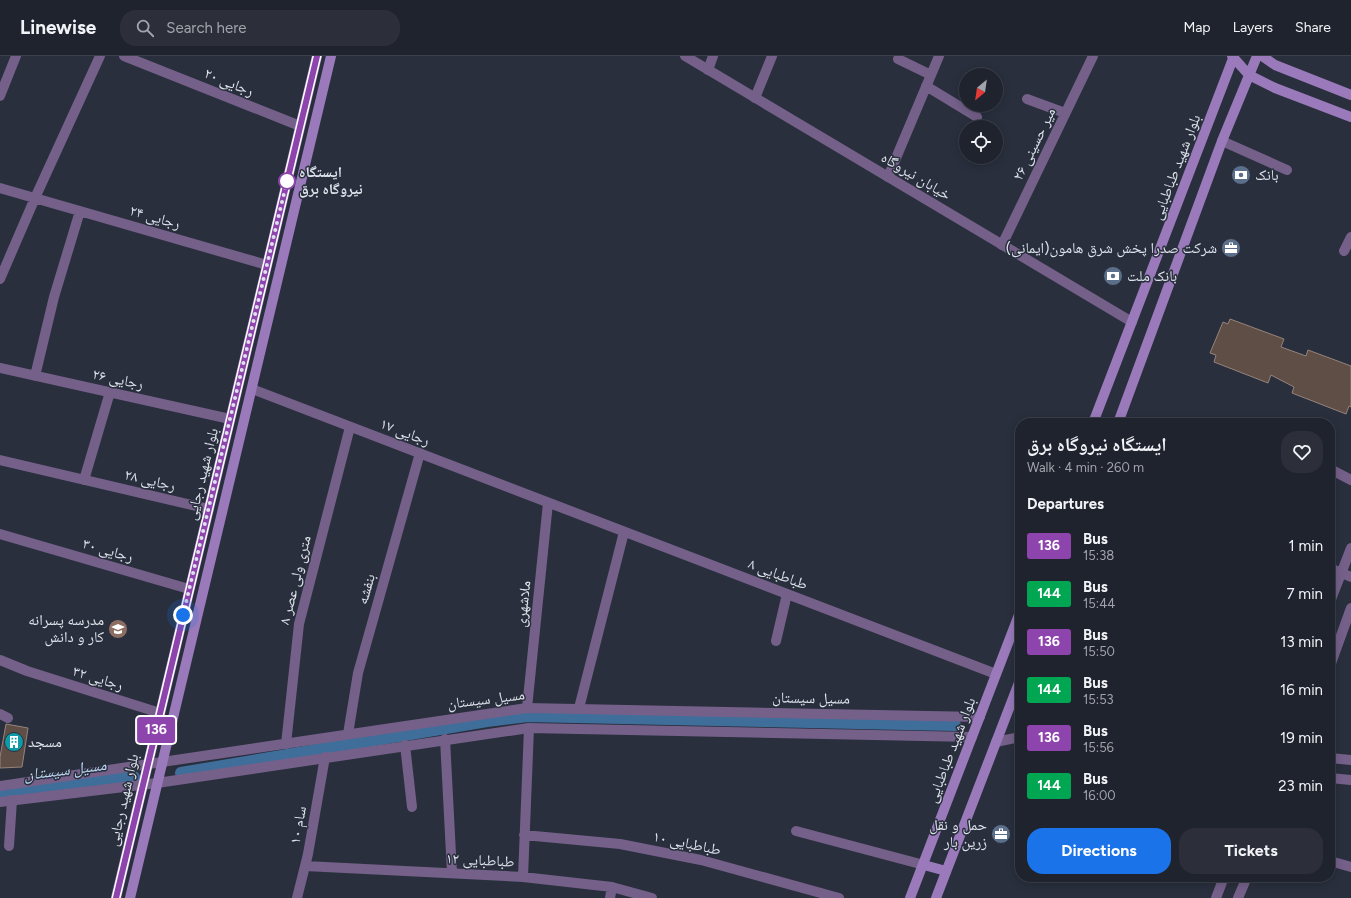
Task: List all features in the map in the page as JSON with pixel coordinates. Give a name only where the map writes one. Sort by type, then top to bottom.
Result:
[{"type":"main road","name":"بلوار شهید رجایی","points":[[116,898],[317,56]]},
{"type":"main road","name":"بلوار شهید رجایی","points":[[130,898],[331,56]]},
{"type":"main road","points":[[1120,418],[1222,141],[1257,56]]},
{"type":"main road","points":[[1262,56],[1275,65],[1351,95]]},
{"type":"main road","points":[[1233,57],[1249,75],[1276,88],[1351,117]]},
{"type":"main road","name":"بلوار شهید طباطبایی","points":[[1095,418],[1233,57]]},
{"type":"main road","points":[[267,265],[280,268]]},
{"type":"main road","name":"بلوار شهید طباطبایی","points":[[910,898],[924,865],[1015,625]]},
{"type":"main road","points":[[936,898],[996,742],[1015,697]]},
{"type":"main road","points":[[924,865],[946,871]]},
{"type":"street","points":[[0,96],[16,56]]},
{"type":"street","points":[[0,279],[35,198],[100,56]]},
{"type":"street","name":"رجایی ۲۰","points":[[124,56],[300,126]]},
{"type":"street","name":"خیابان نیروگاه","points":[[685,56],[1132,322]]},
{"type":"street","points":[[708,70],[713,56]]},
{"type":"street","points":[[755,98],[772,56]]},
{"type":"street","points":[[888,177],[939,56]]},
{"type":"street","name":"میر حسینی ۲۶","points":[[1002,245],[1093,56]]},
{"type":"street","points":[[898,59],[931,75]]},
{"type":"street","points":[[926,86],[978,117]]},
{"type":"street","points":[[1027,99],[1065,114]]},
{"type":"street","points":[[1222,141],[1287,170]]},
{"type":"street","name":"رجایی ۲۴","points":[[0,188],[267,265]]},
{"type":"street","points":[[35,376],[54,297],[80,211]]},
{"type":"street","points":[[1344,251],[1351,237]]},
{"type":"street","name":"رجایی ۲۶","points":[[0,368],[230,419]]},
{"type":"street","name":"رجایی ۱۷","points":[[252,389],[548,503]]},
{"type":"street","points":[[84,480],[110,392]]},
{"type":"street","name":"۸ متری ولی عصر","points":[[286,744],[298,624],[350,427]]},
{"type":"street","name":"بنفشه","points":[[348,734],[358,673],[420,453]]},
{"type":"street","name":"رجایی ۲۸","points":[[0,460],[209,509]]},
{"type":"street","points":[[1335,472],[1351,480]]},
{"type":"street","name":"طباطبایی ۸","points":[[548,503],[996,674]]},
{"type":"street","name":"ملاشهری","points":[[527,708],[548,503]]},
{"type":"street","points":[[579,708],[624,532]]},
{"type":"street","name":"رجایی ۳۰","points":[[0,534],[189,590]]},
{"type":"street","points":[[1335,594],[1346,575],[1351,548]]},
{"type":"street","points":[[1335,570],[1346,575]]},
{"type":"street","points":[[776,641],[787,594]]},
{"type":"street","points":[[1335,652],[1351,608]]},
{"type":"street","name":"رجایی ۳۲","points":[[0,660],[27,671],[160,712]]},
{"type":"street","name":"مسیل سیستان","points":[[0,786],[147,766],[348,734],[527,708],[980,717]]},
{"type":"street","points":[[523,877],[529,728]]},
{"type":"street","points":[[0,802],[143,785],[444,739],[529,728],[972,737]]},
{"type":"street","points":[[996,742],[1015,738]]},
{"type":"street","points":[[444,739],[452,873]]},
{"type":"street","points":[[405,745],[412,807]]},
{"type":"street","name":"سام ۱۰","points":[[297,898],[305,866],[325,757]]},
{"type":"street","points":[[1335,758],[1351,760]]},
{"type":"street","points":[[1335,778],[1351,780]]},
{"type":"street","points":[[9,846],[16,784]]},
{"type":"street","points":[[796,830],[924,865]]},
{"type":"street","name":"طباطبایی ۱۰","points":[[524,835],[620,844],[701,860],[839,898]]},
{"type":"street","points":[[1335,862],[1351,867]]},
{"type":"street","name":"طباطبایی ۱۲","points":[[305,866],[523,877],[612,887],[652,898]]},
{"type":"street","points":[[1216,898],[1222,882]]},
{"type":"street","points":[[1238,898],[1245,882]]},
{"type":"street","points":[[610,898],[612,887]]},
{"type":"building","points":[[1230,319],[1284,339],[1281,347],[1306,356],[1308,350],[1351,366],[1351,407],[1349,406],[1346,414],[1292,393],[1294,387],[1271,375],[1268,383],[1214,362],[1216,355],[1210,353],[1223,322],[1228,324]]},
{"type":"building","name":"مسجد","points":[[6,724],[28,728],[22,767],[0,768],[0,757]]},
{"type":"waterway","points":[[181,773],[487,721],[528,716],[955,725]]},
{"type":"waterway","name":"مسیل سیستان","points":[[0,794],[134,777]]},
{"type":"bus line","name":"136","points":[[116,898],[317,56]]},
{"type":"place","name":"بانک","points":[[1241,175]]},
{"type":"place","name":"ایستگاه نیروگاه برق","points":[[287,181]]},
{"type":"place","name":"شرکت صدرا پخش شرق هامون(ایمانی)","points":[[1231,248]]},
{"type":"place","name":"بانک ملت","points":[[1113,276]]},
{"type":"place","name":"مدرسه پسرانه کار و دانش","points":[[118,629]]},
{"type":"place","name":"مسجد","points":[[14,742]]},
{"type":"place","name":"حمل و نقل زرین بار","points":[[1001,834]]},
{"type":"route","points":[[183,615],[287,181]]}]
